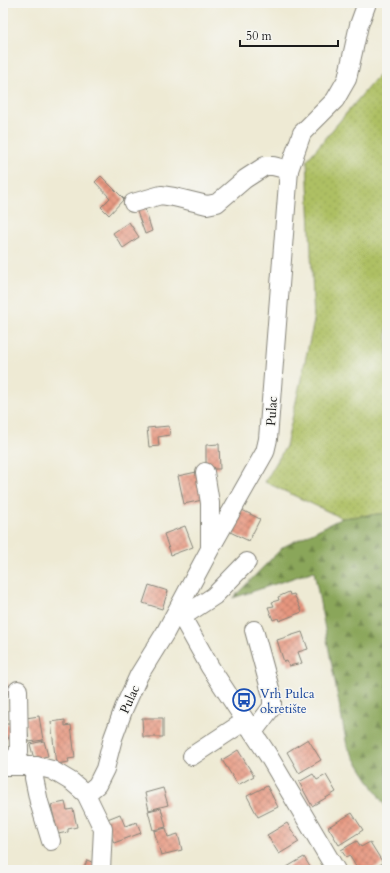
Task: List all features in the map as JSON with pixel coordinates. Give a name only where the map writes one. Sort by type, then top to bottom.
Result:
[{"type":"street","name":"Pulac","points":[[86,794],[96,785],[105,769],[113,738],[124,708],[139,675],[165,633],[180,613],[210,549],[265,452],[268,440],[289,170],[302,133],[335,100],[347,79],[359,25],[367,3]]},
{"type":"street","points":[[133,203],[161,195],[174,196],[207,205],[217,203],[256,170],[265,166],[273,166],[289,170]]},
{"type":"street","points":[[205,472],[210,503],[210,549]]},
{"type":"street","points":[[248,562],[214,596],[180,613],[210,667],[268,755],[336,870]]},
{"type":"street","points":[[192,756],[249,727],[272,707],[272,696],[254,630]]},
{"type":"street","points":[[6,766],[18,752],[18,690]]},
{"type":"street","points":[[6,766],[36,766],[52,770],[72,782],[86,794],[103,829],[101,870]]},
{"type":"street","points":[[36,766],[34,778],[39,802],[51,841]]},
{"type":"green space","points":[[387,65],[387,513],[342,518],[265,482],[286,446],[314,321],[307,160]]},
{"type":"green space","points":[[387,513],[387,809],[347,746],[314,571],[233,598],[283,547],[342,518]]},
{"type":"building","points":[[101,176],[124,199],[109,215],[101,207],[110,198],[95,182]]},
{"type":"building","points":[[144,206],[152,231],[145,234],[136,209]]},
{"type":"building","points":[[129,222],[139,237],[123,248],[113,233]]},
{"type":"building","points":[[169,426],[170,435],[158,437],[159,446],[149,447],[147,428]]},
{"type":"building","points":[[219,444],[220,469],[206,469],[206,445]]},
{"type":"building","points":[[201,471],[207,499],[184,504],[178,476]]},
{"type":"building","points":[[240,509],[260,519],[249,541],[228,531]]},
{"type":"building","points":[[185,526],[193,547],[171,555],[164,534]]},
{"type":"building","points":[[149,585],[168,591],[162,609],[143,603]]},
{"type":"building","points":[[289,592],[290,595],[294,594],[302,612],[279,621],[278,618],[273,620],[268,607],[274,606],[272,602],[279,600],[278,597]]},
{"type":"building","points":[[302,632],[308,649],[298,652],[302,663],[289,666],[287,661],[284,662],[277,640]]},
{"type":"building","points":[[6,679],[11,692],[3,695],[3,680]]},
{"type":"building","points":[[39,716],[43,740],[29,742],[26,718]]},
{"type":"building","points":[[142,718],[163,718],[163,737],[143,737]]},
{"type":"building","points":[[65,720],[65,726],[71,725],[75,758],[68,759],[69,762],[56,764],[51,722]]},
{"type":"building","points":[[3,724],[17,724],[17,738],[3,738]]},
{"type":"building","points":[[308,739],[321,760],[299,773],[287,752]]},
{"type":"building","points":[[44,741],[48,756],[34,759],[30,744]]},
{"type":"building","points":[[238,750],[254,776],[238,785],[222,760]]},
{"type":"building","points":[[313,774],[317,780],[326,775],[336,792],[312,806],[299,782]]},
{"type":"building","points":[[267,786],[278,807],[258,817],[247,796]]},
{"type":"building","points":[[163,788],[168,805],[149,810],[145,793]]},
{"type":"building","points":[[65,802],[67,810],[73,809],[77,827],[68,829],[68,832],[58,834],[51,805]]},
{"type":"building","points":[[161,808],[166,827],[153,830],[148,811]]},
{"type":"building","points":[[352,813],[363,830],[339,845],[328,827]]},
{"type":"building","points":[[120,814],[125,826],[137,822],[141,833],[114,843],[105,820]]},
{"type":"building","points":[[287,823],[299,842],[279,854],[267,835]]},
{"type":"building","points":[[166,828],[168,837],[178,834],[182,850],[161,855],[154,831]]},
{"type":"building","points":[[357,841],[361,847],[370,842],[383,863],[371,870],[358,870],[349,855],[346,857],[341,850]]},
{"type":"building","points":[[304,857],[312,870],[288,870],[287,867]]},
{"type":"building","points":[[87,860],[94,863],[92,870],[83,870]]},
{"type":"place","name":"Vrh Pulca okretište","points":[[244,700]]}]
